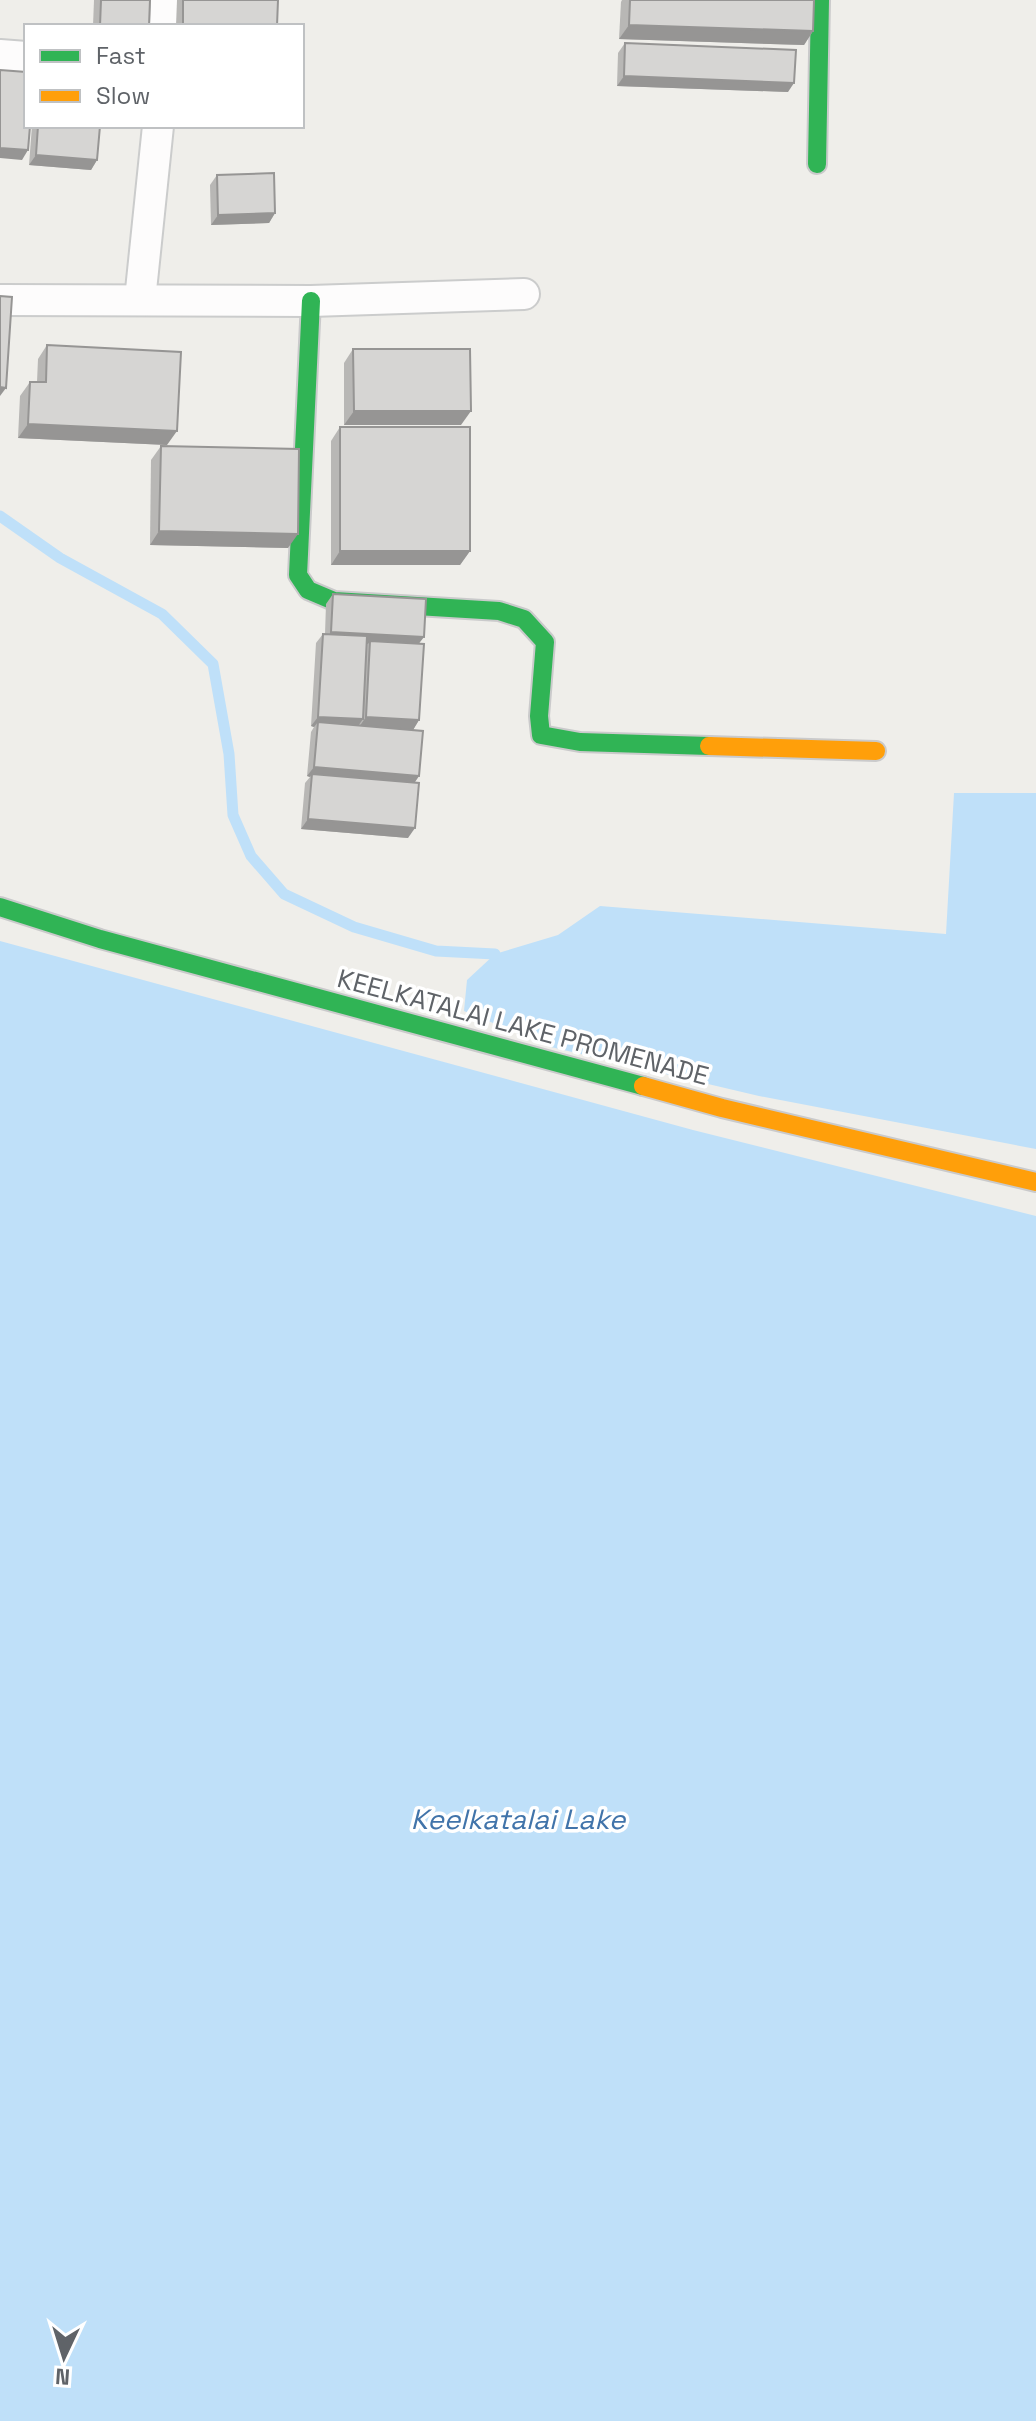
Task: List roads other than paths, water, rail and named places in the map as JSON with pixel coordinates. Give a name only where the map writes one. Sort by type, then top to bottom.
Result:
[{"type":"street","points":[[165,24],[166,0]]},
{"type":"street","points":[[817,164],[820,0]]},
{"type":"street","points":[[0,55],[24,57]]},
{"type":"street","points":[[140,300],[158,128]]},
{"type":"street","points":[[0,300],[311,301],[524,294]]},
{"type":"street","points":[[311,301],[298,575],[308,590],[334,601],[499,611],[524,619],[545,642],[539,716],[541,735],[580,742],[876,751]]},
{"type":"street","name":"KEELKATALAI LAKE PROMENADE","points":[[0,907],[160,956],[707,1104],[1036,1182]]},
{"type":"water","points":[[954,793],[1036,793],[1036,1149],[759,1096],[551,1047],[464,1011],[467,980],[495,954],[558,935],[600,906],[946,934]]},
{"type":"water","name":"Keelkatalai Lake","points":[[0,941],[693,1130],[1036,1216],[1036,2421],[0,2421]]},
{"type":"waterway","points":[[0,516],[60,558],[162,614],[213,664],[229,754],[233,815],[251,856],[284,894],[354,927],[436,951],[495,954]]}]
